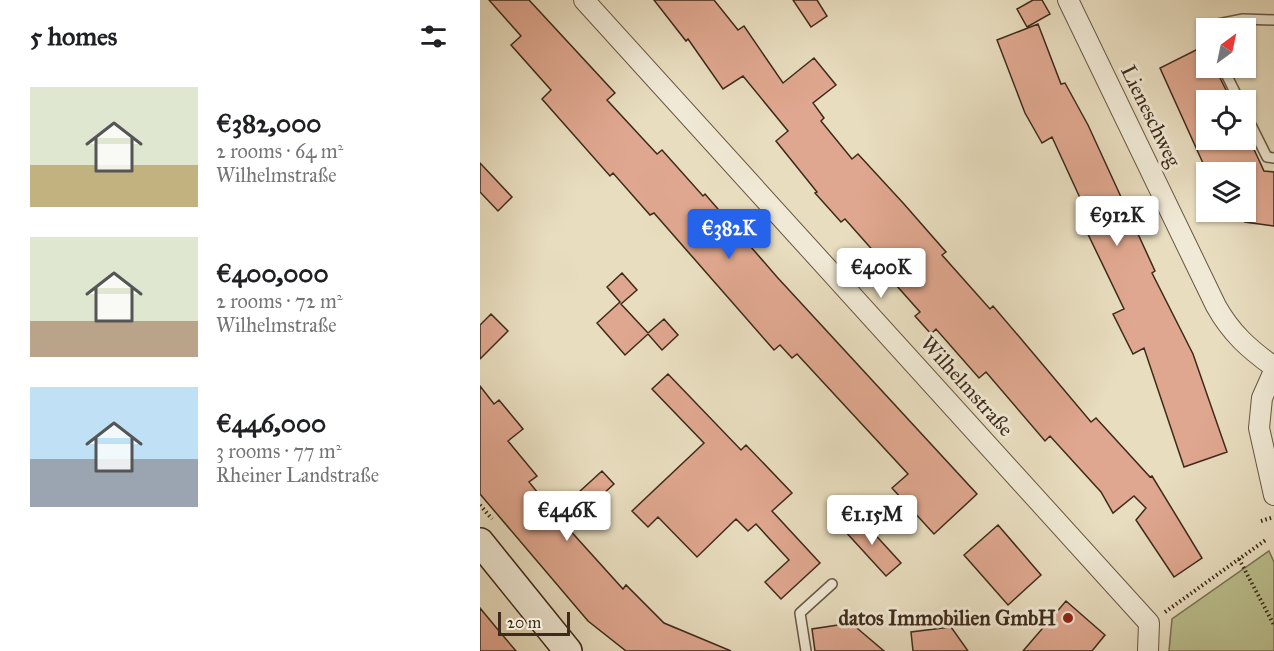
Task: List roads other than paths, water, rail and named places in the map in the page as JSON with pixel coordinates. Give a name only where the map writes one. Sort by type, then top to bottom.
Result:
[{"type":"street","name":"Wilhelmstraße","points":[[584,0],[1149,623],[1148,651]]},
{"type":"street","name":"Lieneschweg","points":[[1068,0],[1216,306],[1235,335],[1274,369],[1262,398],[1259,428],[1274,495]]},
{"type":"street","points":[[480,542],[568,651]]},
{"type":"lane","points":[[1256,19],[1274,20]]},
{"type":"lane","points":[[1256,136],[1266,157],[1274,158]]},
{"type":"lane","points":[[806,651],[800,612],[832,585]]},
{"type":"place","name":"datos Immobilien GmbH","points":[[1068,618]]}]
